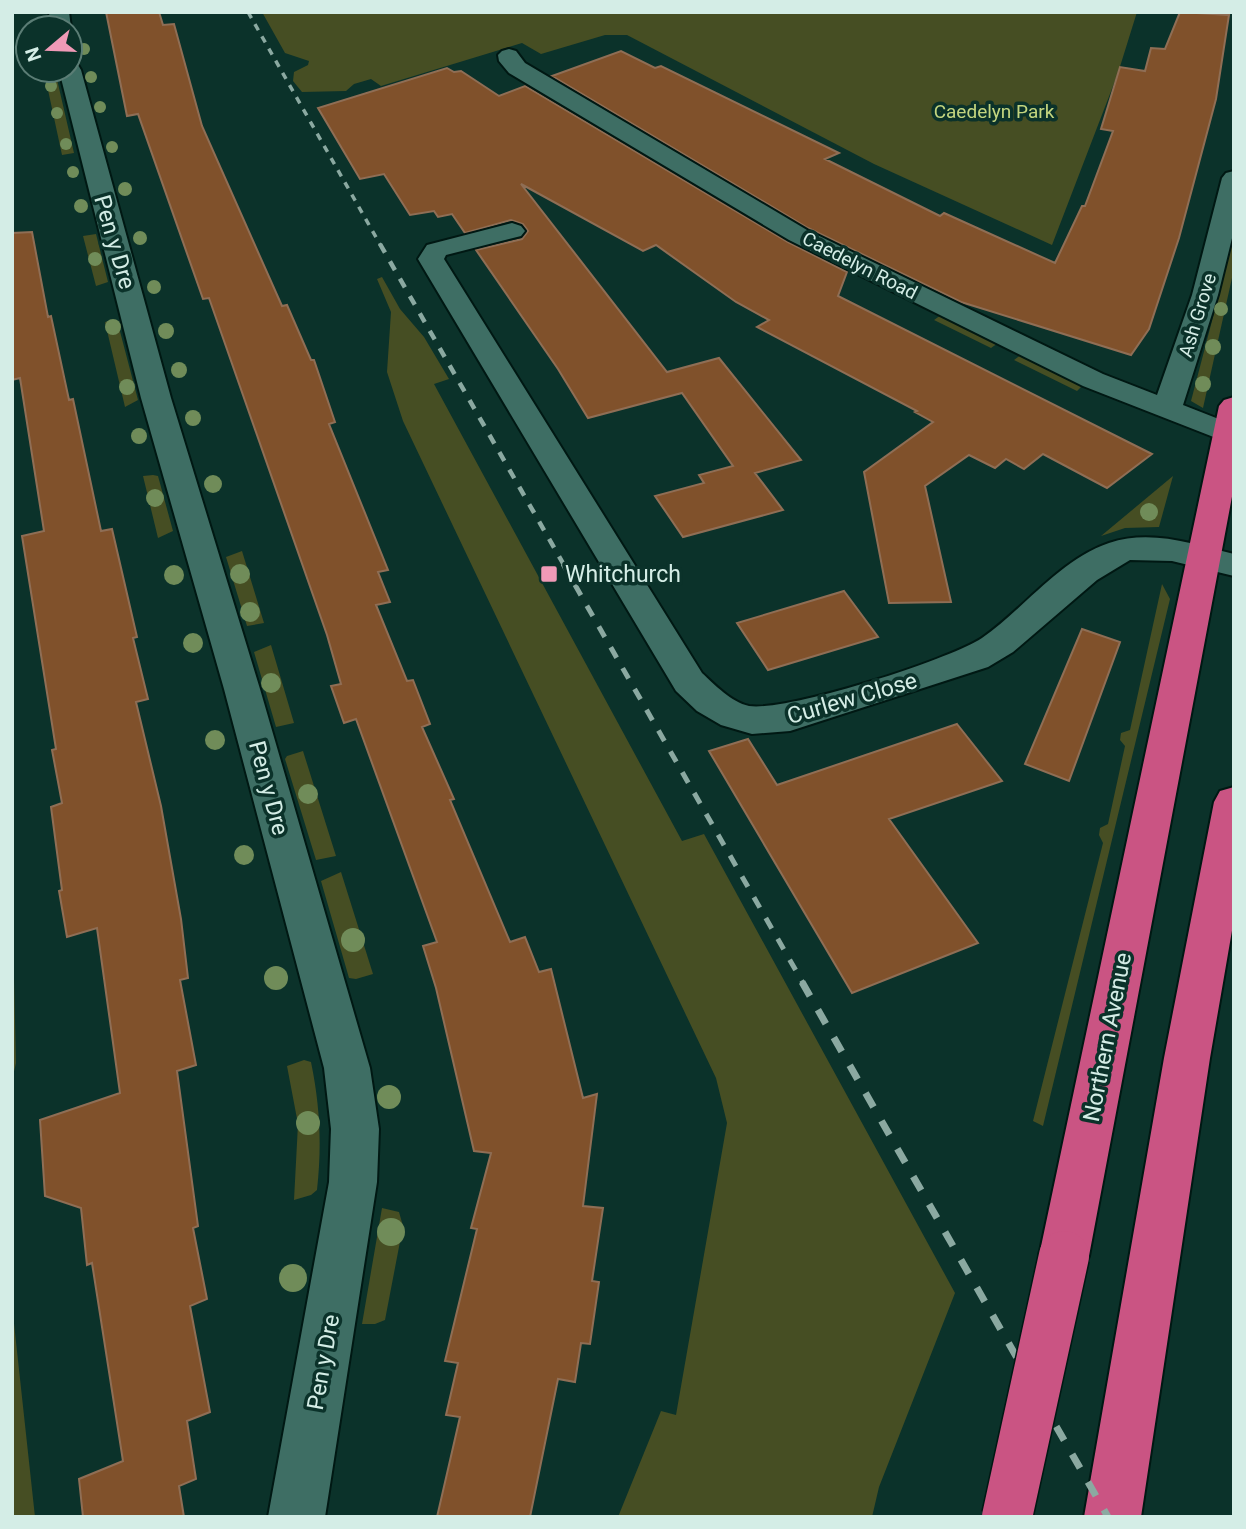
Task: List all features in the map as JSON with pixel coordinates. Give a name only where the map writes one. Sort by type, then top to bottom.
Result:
[{"type":"highway","points":[[1219,561],[1232,425]]},
{"type":"highway","name":"Northern Avenue","points":[[1007,1517],[1219,561]]},
{"type":"highway","points":[[1112,1517],[1187,1058],[1234,802]]},
{"type":"street","name":"Caedelyn Road","points":[[509,55],[510,61],[517,68],[798,235],[1093,380],[1167,410],[1232,425]]},
{"type":"street","name":"Pen y Dre","points":[[74,84],[156,398],[242,689],[347,1068],[355,1129],[353,1182],[296,1517]]},
{"type":"street","name":"Ash Grove","points":[[1167,410],[1205,295],[1234,178]]},
{"type":"street","name":"Curlew Close","points":[[512,231],[436,250],[431,259],[689,682],[705,699],[726,713],[751,720],[777,720],[964,663],[995,647],[1098,562],[1118,552],[1132,548],[1155,548],[1219,561]]},
{"type":"green space","name":"Caedelyn Park","points":[[262,12],[1137,12],[1118,73],[1052,245],[874,164],[627,35],[605,35],[541,54],[522,43],[381,86],[371,79],[354,84],[346,91],[302,92],[293,81],[294,72],[308,65],[309,61],[285,53]]},
{"type":"green space","points":[[47,84],[58,84],[74,153],[62,155]]},
{"type":"green space","points":[[96,234],[108,282],[96,286],[83,236]]},
{"type":"green space","points":[[1234,237],[1234,269],[1203,408],[1191,401]]},
{"type":"green space","points":[[382,277],[400,309],[424,337],[449,379],[434,384],[682,841],[704,834],[955,1293],[879,1487],[872,1517],[618,1517],[661,1411],[676,1415],[727,1123],[716,1078],[403,421],[387,372],[391,312],[377,279]]},
{"type":"green space","points":[[941,315],[998,343],[991,348],[934,320]]},
{"type":"green space","points":[[117,320],[138,400],[125,407],[105,322]]},
{"type":"green space","points":[[1022,354],[1083,385],[1077,391],[1014,360]]},
{"type":"green space","points":[[143,476],[158,476],[173,531],[158,538]]},
{"type":"green space","points":[[1173,476],[1159,527],[1125,528],[1101,536]]},
{"type":"green space","points":[[242,551],[264,623],[247,626],[226,557]]},
{"type":"green space","points":[[1162,584],[1170,599],[1043,1126],[1033,1121],[1103,843],[1099,835],[1100,828],[1108,824],[1125,746],[1120,740],[1121,733],[1130,730]]},
{"type":"green space","points":[[271,645],[294,723],[276,727],[254,652]]},
{"type":"green space","points":[[303,751],[336,856],[316,860],[285,759]]},
{"type":"green space","points":[[341,872],[373,974],[356,979],[349,978],[321,881]]},
{"type":"green space","points":[[12,892],[16,1063],[12,1080]]},
{"type":"green space","points":[[304,1060],[311,1062],[316,1094],[320,1141],[319,1173],[317,1190],[311,1195],[294,1200],[298,1124],[287,1066]]},
{"type":"green space","points":[[382,1208],[399,1212],[403,1226],[385,1320],[375,1324],[362,1324]]},
{"type":"green space","points":[[12,1305],[35,1517],[12,1517]]},
{"type":"building","points":[[106,12],[159,12],[163,25],[174,24],[202,126],[282,306],[287,305],[311,360],[314,360],[335,422],[329,424],[388,570],[378,572],[390,602],[376,605],[407,681],[413,680],[430,724],[422,727],[454,799],[450,800],[510,942],[525,937],[539,972],[551,969],[583,1098],[597,1094],[583,1206],[603,1208],[592,1281],[599,1282],[590,1344],[581,1343],[575,1382],[558,1379],[530,1517],[437,1517],[460,1417],[446,1415],[458,1363],[445,1361],[477,1229],[471,1228],[491,1153],[474,1151],[436,988],[423,946],[437,942],[356,719],[344,723],[331,686],[341,684],[327,635],[209,298],[203,299],[138,114],[127,116]]},
{"type":"building","points":[[1180,12],[1229,15],[1216,99],[1179,238],[1149,329],[1131,355],[961,302],[808,228],[552,76],[621,51],[655,68],[661,66],[839,153],[825,159],[940,216],[944,213],[1055,263],[1082,206],[1085,206],[1113,131],[1101,129],[1120,67],[1145,71],[1151,48],[1165,49]]},
{"type":"building","points":[[447,68],[454,72],[461,71],[499,96],[525,86],[788,242],[847,272],[838,296],[1152,454],[1107,488],[1043,454],[1024,469],[1006,459],[995,468],[969,455],[925,486],[951,602],[889,603],[864,472],[933,422],[757,327],[769,320],[736,302],[656,245],[643,251],[521,184],[667,372],[719,358],[801,460],[755,473],[783,510],[683,537],[655,496],[704,483],[699,475],[733,466],[682,393],[588,418],[558,369],[476,250],[522,239],[528,231],[523,224],[511,220],[465,233],[452,214],[438,217],[434,211],[410,215],[384,174],[360,179],[318,108]]},
{"type":"building","points":[[32,232],[48,317],[51,316],[69,400],[73,399],[101,531],[112,529],[137,637],[133,638],[148,699],[136,702],[161,806],[181,919],[188,978],[180,980],[196,1065],[177,1071],[198,1226],[193,1228],[207,1299],[190,1306],[210,1412],[187,1421],[196,1479],[179,1486],[184,1517],[83,1517],[79,1479],[123,1461],[92,1263],[87,1265],[81,1208],[45,1196],[40,1120],[120,1093],[97,928],[67,937],[59,891],[62,890],[51,807],[62,803],[52,750],[56,749],[22,536],[44,531],[20,378],[12,380],[12,233]]},
{"type":"building","points":[[844,591],[878,637],[768,670],[737,623]]},
{"type":"building","points":[[1082,629],[1120,642],[1069,781],[1025,764]]},
{"type":"building","points":[[957,724],[1002,781],[889,819],[978,943],[852,993],[709,751],[748,739],[777,785]]},
{"type":"railway","points":[[248,12],[381,246]]},
{"type":"railway","points":[[380,244],[564,565]]},
{"type":"railway","points":[[563,564],[803,983]]},
{"type":"railway","points":[[802,982],[1108,1517]]},
{"type":"place","name":"Whitchurch","points":[[549,574]]}]
